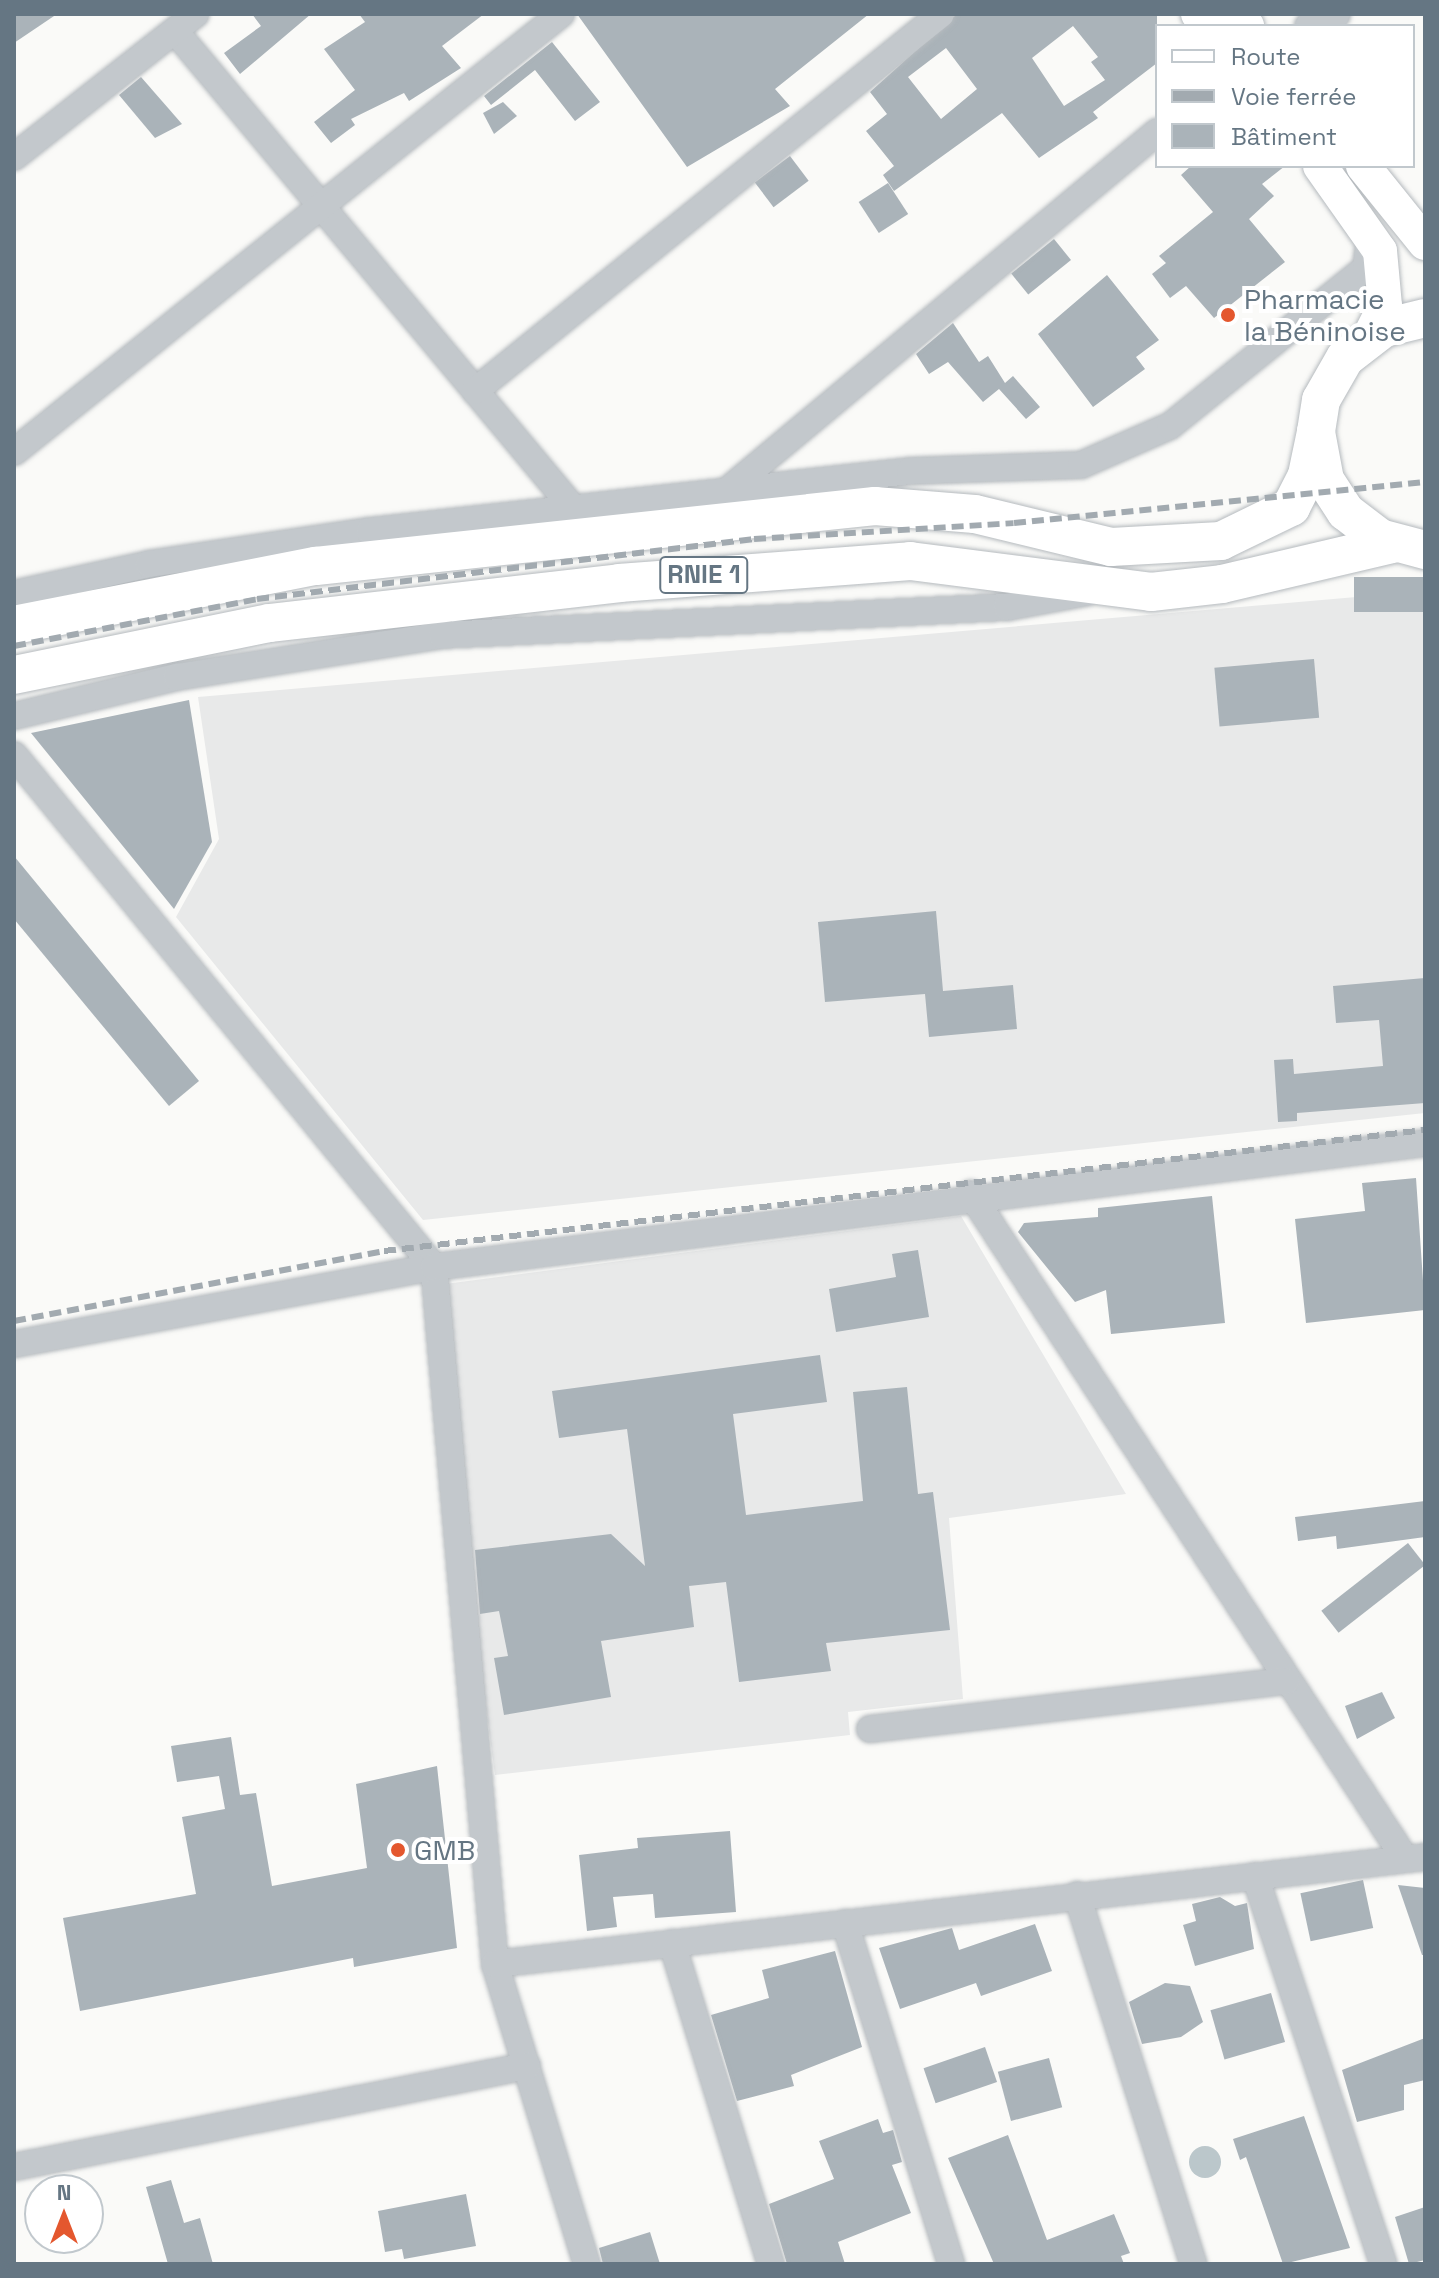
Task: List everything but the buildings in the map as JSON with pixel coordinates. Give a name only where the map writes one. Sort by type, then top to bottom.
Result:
[{"type":"highway","name":"RNIE 1","points":[[14,625],[316,566],[875,506],[975,514],[1111,547],[1221,541],[1291,507],[1307,475],[1316,432],[1335,371],[1370,336],[1425,318]]},
{"type":"highway","name":"RNIE 1","points":[[1316,432],[1320,465],[1337,501],[1409,547]]},
{"type":"highway","name":"RNIE 1","points":[[14,675],[360,610],[741,571],[944,561],[1105,589],[1222,584],[1409,547]]},
{"type":"main road","points":[[1322,168],[1370,230],[1387,289],[1370,336]]},
{"type":"main road","points":[[1365,168],[1419,225]]},
{"type":"street","points":[[14,157],[196,14]]},
{"type":"street","points":[[14,452],[561,14]]},
{"type":"street","points":[[475,391],[941,14]]},
{"type":"street","points":[[1313,24],[1337,14]]},
{"type":"street","points":[[175,31],[574,509]]},
{"type":"street","points":[[722,495],[1155,134]]},
{"type":"street","points":[[14,594],[231,550],[910,471],[1045,470],[1117,455],[1170,426],[1356,277],[1366,268],[1370,230]]},
{"type":"street","points":[[741,571],[747,615]]},
{"type":"street","points":[[14,716],[177,677],[388,643],[747,615],[1007,607],[1105,589]]},
{"type":"street","points":[[14,755],[434,1267],[495,1964],[587,2264]]},
{"type":"street","points":[[14,1344],[434,1267],[971,1194],[1425,1143]]},
{"type":"street","points":[[495,1964],[1414,1857],[1286,1681],[971,1194]]},
{"type":"street","points":[[870,1729],[1286,1681]]},
{"type":"street","points":[[1255,1876],[1383,2264]]},
{"type":"street","points":[[1077,1895],[1193,2264]]},
{"type":"street","points":[[845,1923],[951,2264]]},
{"type":"street","points":[[672,1943],[771,2264]]},
{"type":"street","points":[[14,2167],[527,2066]]},
{"type":"shaded area","points":[[1425,591],[1425,1113],[423,1220],[176,917],[219,839],[198,697]]},
{"type":"shaded area","points":[[961,1216],[1126,1494],[949,1518],[963,1699],[848,1712],[850,1735],[495,1775],[430,1286]]},
{"type":"shaded area","points":[[1205,2146],[1216,2151],[1221,2162],[1216,2173],[1205,2178],[1194,2173],[1189,2162],[1194,2151]]},
{"type":"railway","points":[[14,646],[257,599],[754,539],[1014,523],[1425,482]]},
{"type":"railway","points":[[14,1321],[384,1251],[1425,1130]]},
{"type":"place","name":"Pharmacie la Béninoise","points":[[1228,315]]},
{"type":"place","name":"GMB","points":[[398,1850]]}]
